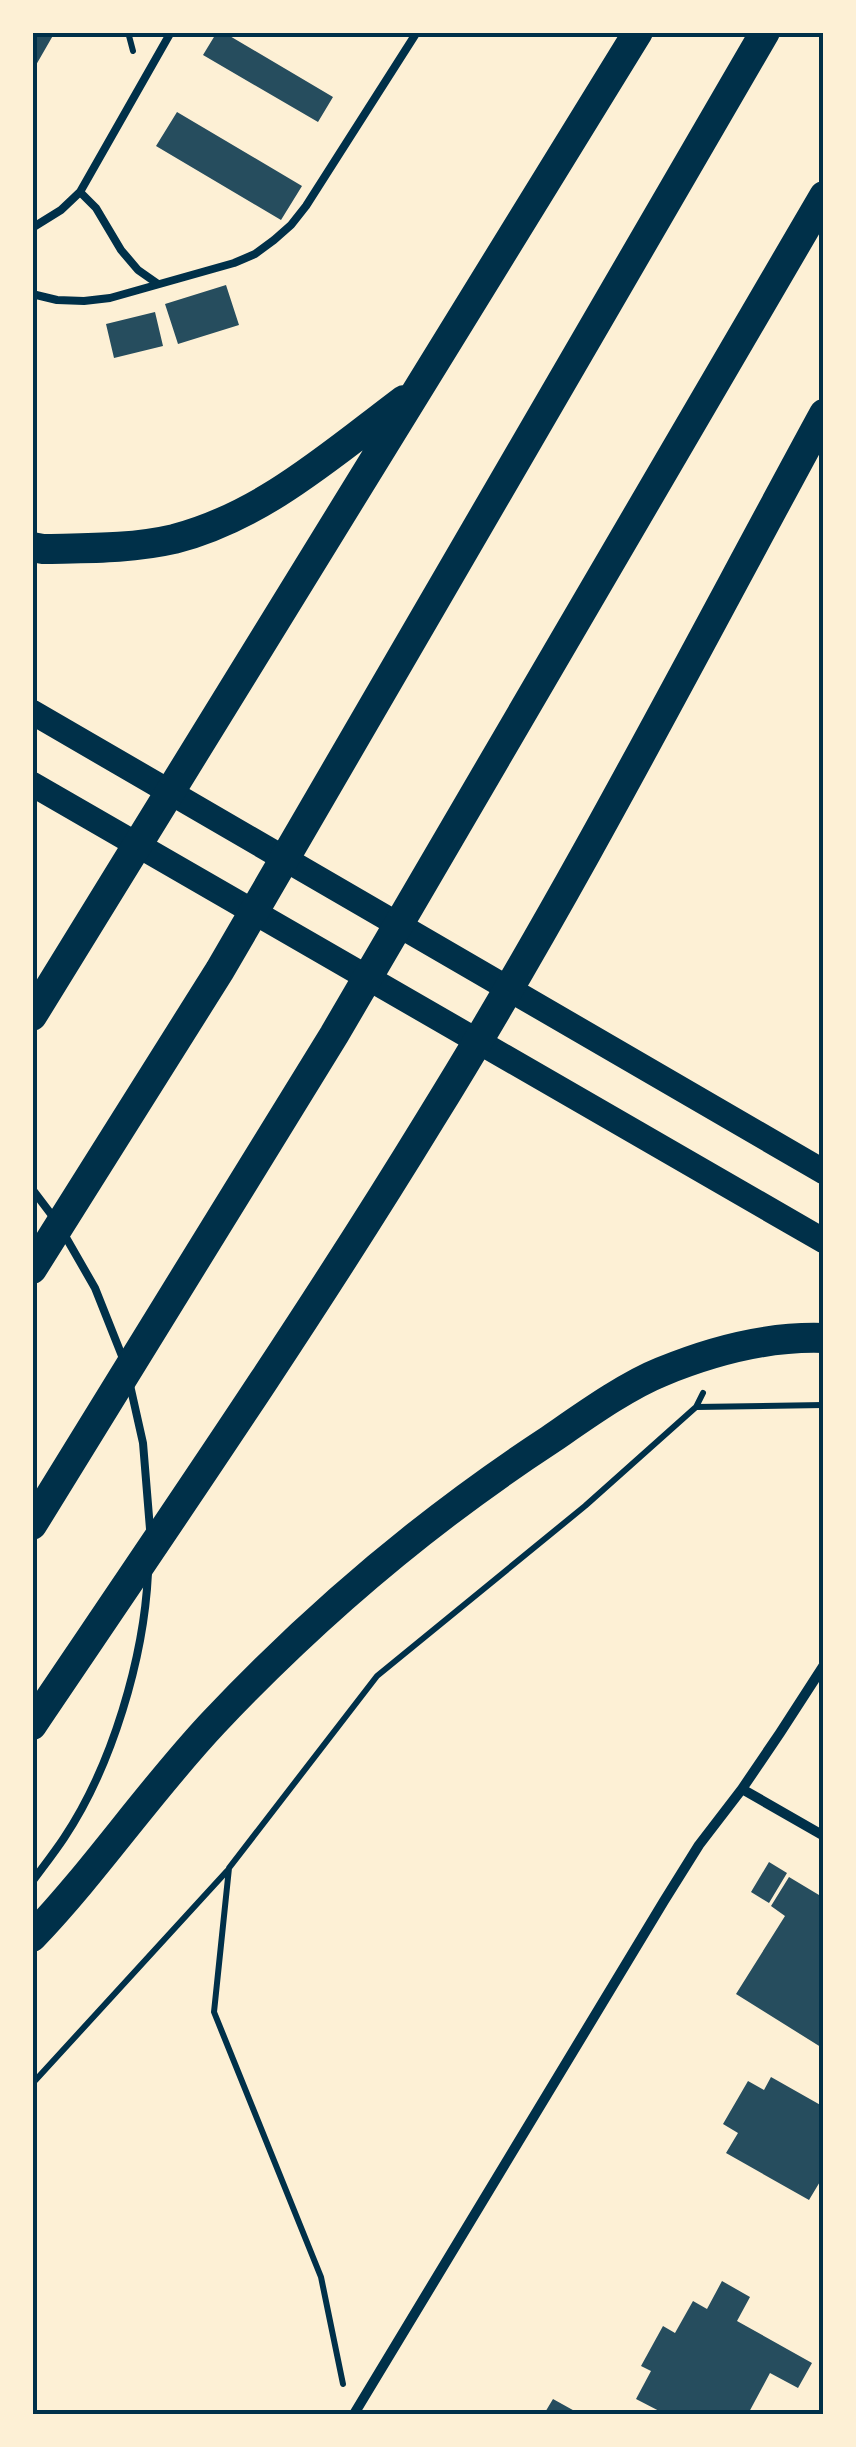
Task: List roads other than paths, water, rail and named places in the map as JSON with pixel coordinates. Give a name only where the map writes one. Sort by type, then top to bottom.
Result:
[{"type":"highway","points":[[32,1016],[638,32]]},
{"type":"highway","points":[[32,1270],[220,970],[765,32]]},
{"type":"highway","points":[[32,1524],[334,1035],[824,196]]},
{"type":"highway","points":[[32,547],[121,548],[174,538],[237,517],[284,490],[418,389]]},
{"type":"highway","points":[[32,1725],[248,1405],[430,1120],[566,889],[824,414]]},
{"type":"highway","points":[[32,1938],[212,1724],[299,1636],[392,1554],[490,1478],[657,1373],[726,1348],[799,1337],[824,1338]]},
{"type":"main road","points":[[32,712],[824,1172]]},
{"type":"main road","points":[[32,784],[824,1241]]},
{"type":"street","points":[[354,2414],[699,1845],[742,1789],[824,1665]]},
{"type":"street","points":[[742,1789],[824,1836]]},
{"type":"lane","points":[[32,228],[80,192],[171,32]]},
{"type":"lane","points":[[32,294],[57,300],[110,298],[234,264],[256,254],[306,206],[417,32]]},
{"type":"lane","points":[[80,192],[96,208],[129,260],[158,284]]},
{"type":"lane","points":[[32,1189],[95,1288],[125,1364],[143,1443],[150,1525],[147,1606],[130,1685],[104,1762],[66,1835],[32,1882]]}]
